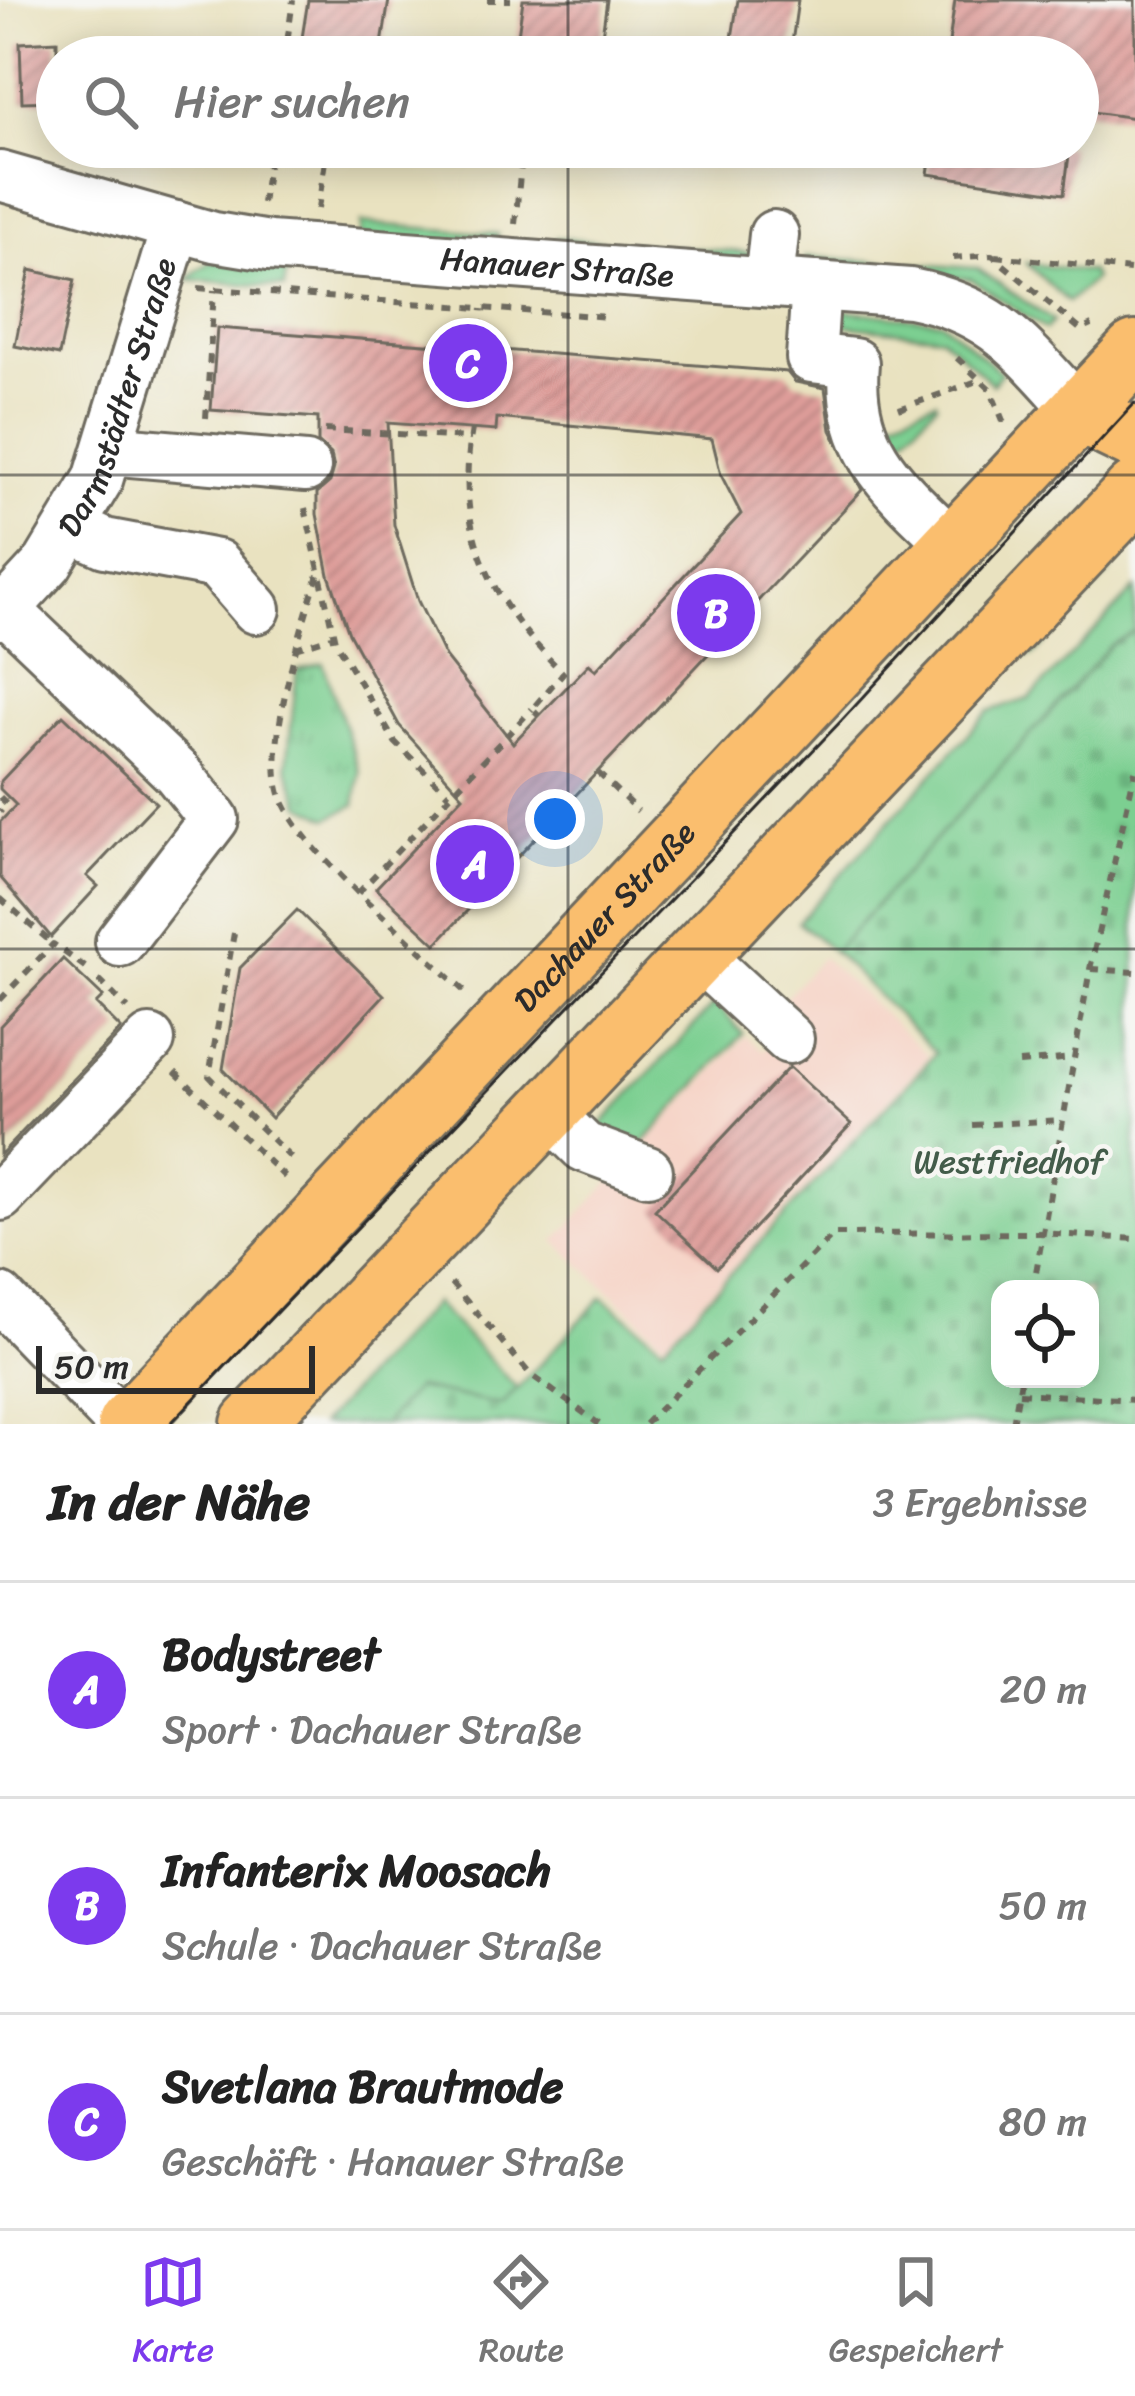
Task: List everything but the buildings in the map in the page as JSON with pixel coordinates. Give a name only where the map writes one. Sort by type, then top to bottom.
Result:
[{"type":"main road","name":"Dachauer Straße","points":[[125,1424],[1135,352]]},
{"type":"main road","points":[[1081,413],[1135,440]]},
{"type":"main road","points":[[252,1424],[1135,492]]},
{"type":"street","name":"Hanauer Straße","points":[[0,176],[176,226],[269,246],[786,268],[910,293],[983,314],[1081,413]]},
{"type":"street","name":"Darmstädter Straße","points":[[2,610],[48,562],[108,450],[176,226]]},
{"type":"street","points":[[786,268],[811,358],[854,363],[850,404],[864,446],[954,545]]},
{"type":"street","points":[[108,450],[306,466]]},
{"type":"street","points":[[70,526],[105,544],[217,564],[256,609]]},
{"type":"street","points":[[2,610],[177,772],[214,819],[120,942]]},
{"type":"street","points":[[698,954],[789,1040]]},
{"type":"street","points":[[0,1196],[150,1040]]},
{"type":"street","points":[[548,1112],[584,1147],[648,1171]]},
{"type":"street","points":[[0,1298],[125,1424]]},
{"type":"path","points":[[287,36],[293,0]]},
{"type":"path","points":[[487,0],[512,0]]},
{"type":"path","points":[[261,210],[268,168]]},
{"type":"path","points":[[318,214],[324,168]]},
{"type":"path","points":[[514,228],[521,168]]},
{"type":"path","points":[[992,255],[1130,270]]},
{"type":"path","points":[[214,290],[206,422],[226,424]]},
{"type":"path","points":[[478,347],[482,309]]},
{"type":"path","points":[[931,398],[980,380]]},
{"type":"path","points":[[358,893],[449,795],[536,713],[563,674],[518,628],[483,571],[468,511],[471,434],[307,429],[305,518],[334,637],[395,742],[449,795]]},
{"type":"path","points":[[319,572],[295,648],[280,730],[280,796],[316,849],[464,992]]},
{"type":"path","points":[[295,648],[334,637]]},
{"type":"path","points":[[1034,1280],[1090,969],[1135,771]]},
{"type":"path","points":[[598,773],[638,811]]},
{"type":"path","points":[[0,797],[8,804],[0,812]]},
{"type":"path","points":[[0,898],[53,944]]},
{"type":"path","points":[[233,933],[208,1076],[296,1164]]},
{"type":"path","points":[[1090,969],[1135,972]]},
{"type":"path","points":[[1019,1063],[1073,1058]]},
{"type":"path","points":[[973,1126],[1061,1120]]},
{"type":"path","points":[[645,1424],[834,1234],[1040,1233],[1135,1239]]},
{"type":"path","points":[[441,1272],[530,1374],[599,1424]]},
{"type":"path","points":[[1013,1424],[1020,1388]]},
{"type":"path","points":[[1019,1393],[1135,1400]]},
{"type":"shaded area","points":[[822,957],[929,1056],[664,1342],[555,1241],[746,1036],[763,1051],[793,1019],[779,1004]]},
{"type":"green space","points":[[361,223],[498,234],[496,247],[360,236]]},
{"type":"green space","points":[[556,238],[752,253],[751,266],[555,252]]},
{"type":"green space","points":[[806,257],[977,268],[1053,321],[1046,330],[971,279],[805,266]]},
{"type":"green space","points":[[211,261],[287,269],[284,288],[186,279]]},
{"type":"green space","points":[[1026,263],[1090,272],[1094,279],[1068,302]]},
{"type":"green space","points":[[842,310],[941,321],[1002,373],[992,384],[941,336],[841,325]]},
{"type":"green space","points":[[937,403],[900,442],[887,422]]},
{"type":"green space","points":[[1102,566],[1110,572],[1034,654],[1014,658]]},
{"type":"green space","points":[[1135,589],[1135,631],[1112,644],[834,952],[798,922],[989,711],[1029,699]]},
{"type":"green space","name":"Westfriedhof","points":[[1135,631],[1135,1424],[384,1424],[416,1388],[502,1405],[602,1297],[663,1346],[936,1053],[834,952],[1112,644]]},
{"type":"green space","points":[[323,663],[360,773],[355,805],[328,818],[301,804],[287,766],[297,670]]},
{"type":"green space","points":[[715,1003],[743,1034],[640,1147],[593,1134]]},
{"type":"green space","points":[[434,1303],[517,1388],[501,1406],[417,1388],[384,1424],[321,1424]]},
{"type":"tram line","points":[[170,1424],[844,718],[1135,403]]},
{"type":"place","name":"Svetlana Brautmode","points":[[468,363]]},
{"type":"place","name":"Infanterix Moosach","points":[[716,613]]},
{"type":"place","name":"Bodystreet","points":[[475,864]]}]
